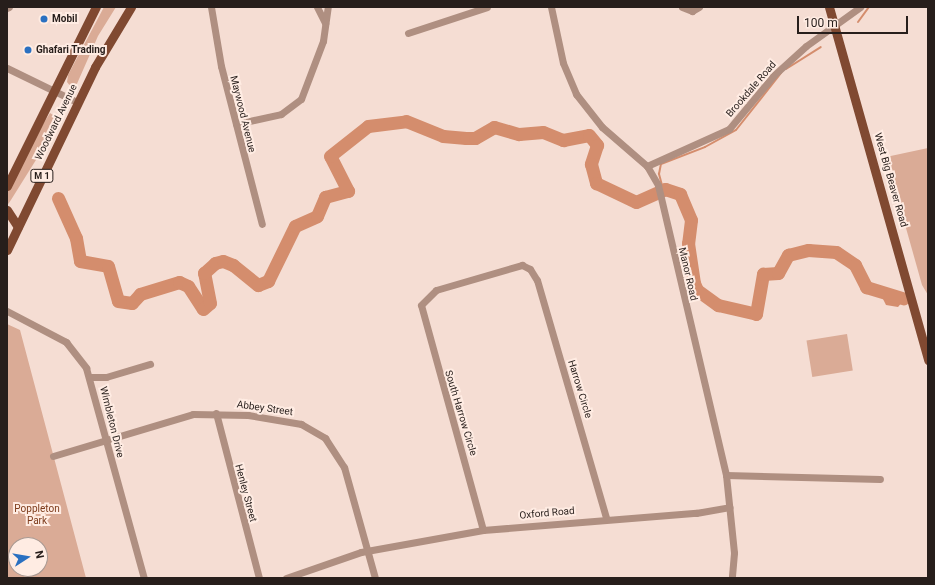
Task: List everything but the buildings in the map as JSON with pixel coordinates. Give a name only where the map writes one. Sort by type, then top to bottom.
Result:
[{"type":"main road","name":"Woodward Avenue","points":[[7,186],[52,90],[96,7]]},
{"type":"main road","name":"Woodward Avenue","points":[[7,250],[77,102],[131,7]]},
{"type":"main road","name":"West Big Beaver Road","points":[[829,7],[928,360]]},
{"type":"main road","points":[[7,210],[18,227]]},
{"type":"street","name":"Maywood Avenue","points":[[211,7],[214,35],[262,224]]},
{"type":"street","points":[[317,7],[325,25]]},
{"type":"street","points":[[236,124],[281,114],[297,104],[311,80],[328,7]]},
{"type":"street","points":[[408,33],[487,7]]},
{"type":"street","name":"Manor Road","points":[[551,7],[563,63],[576,94],[602,127],[647,166],[658,186],[726,476],[732,578]]},
{"type":"street","points":[[682,7],[692,11],[699,7]]},
{"type":"street","name":"Brookdale Road","points":[[647,166],[729,129],[774,75],[806,46],[835,28],[860,7]]},
{"type":"street","points":[[7,68],[77,102]]},
{"type":"street","name":"South Harrow Circle","points":[[483,530],[423,318],[422,301],[436,290],[516,266],[530,269]]},
{"type":"street","name":"Harrow Circle","points":[[530,269],[537,280],[606,518]]},
{"type":"street","name":"Wimbleton Drive","points":[[7,311],[66,342],[79,356],[90,377],[144,578]]},
{"type":"street","points":[[90,377],[106,377],[150,364]]},
{"type":"street","name":"Abbey Street","points":[[53,456],[185,416],[216,413],[301,424],[325,438],[344,467],[375,578]]},
{"type":"street","name":"Henley Street","points":[[216,413],[259,578]]},
{"type":"street","points":[[726,476],[880,479]]},
{"type":"street","name":"Oxford Road","points":[[286,578],[368,551],[483,530],[606,518],[696,513],[729,507]]},
{"type":"green space","points":[[104,7],[116,7],[98,36],[76,86],[71,87],[67,82],[68,75]]},
{"type":"green space","points":[[50,113],[61,120],[9,204],[7,203],[7,182]]},
{"type":"green space","points":[[928,148],[928,295],[922,285],[886,157]]},
{"type":"green space","name":"Poppleton Park","points":[[7,324],[20,330],[86,578],[7,578]]},
{"type":"green space","points":[[847,334],[853,371],[812,377],[807,340]]},
{"type":"shaded area","points":[[894,290],[903,294],[904,300],[898,307],[886,305],[880,293]]},
{"type":"waterway","points":[[858,22],[869,7]]},
{"type":"waterway","points":[[786,69],[821,47]]},
{"type":"waterway","points":[[663,189],[659,174],[661,164],[705,147],[736,130],[781,73]]},
{"type":"waterway","points":[[58,198],[76,238],[80,261],[108,266],[118,301],[132,303],[140,294],[179,282],[188,286],[203,309],[210,303],[204,273],[215,263],[223,261],[233,265],[258,285],[268,281],[295,226],[317,216],[325,197],[348,191],[330,156],[368,126],[406,121],[443,136],[466,138],[475,138],[494,127],[519,134],[543,132],[563,140],[589,135],[597,145],[591,164],[596,183],[636,202],[665,189],[680,194],[691,220],[688,243],[694,283],[697,290],[718,305],[756,314],[763,274],[778,273],[788,255],[808,250],[836,252],[855,265],[866,287],[903,298]]},
{"type":"place","name":"Mobil","points":[[44,19]]},
{"type":"place","name":"Ghafari Trading","points":[[28,50]]}]
